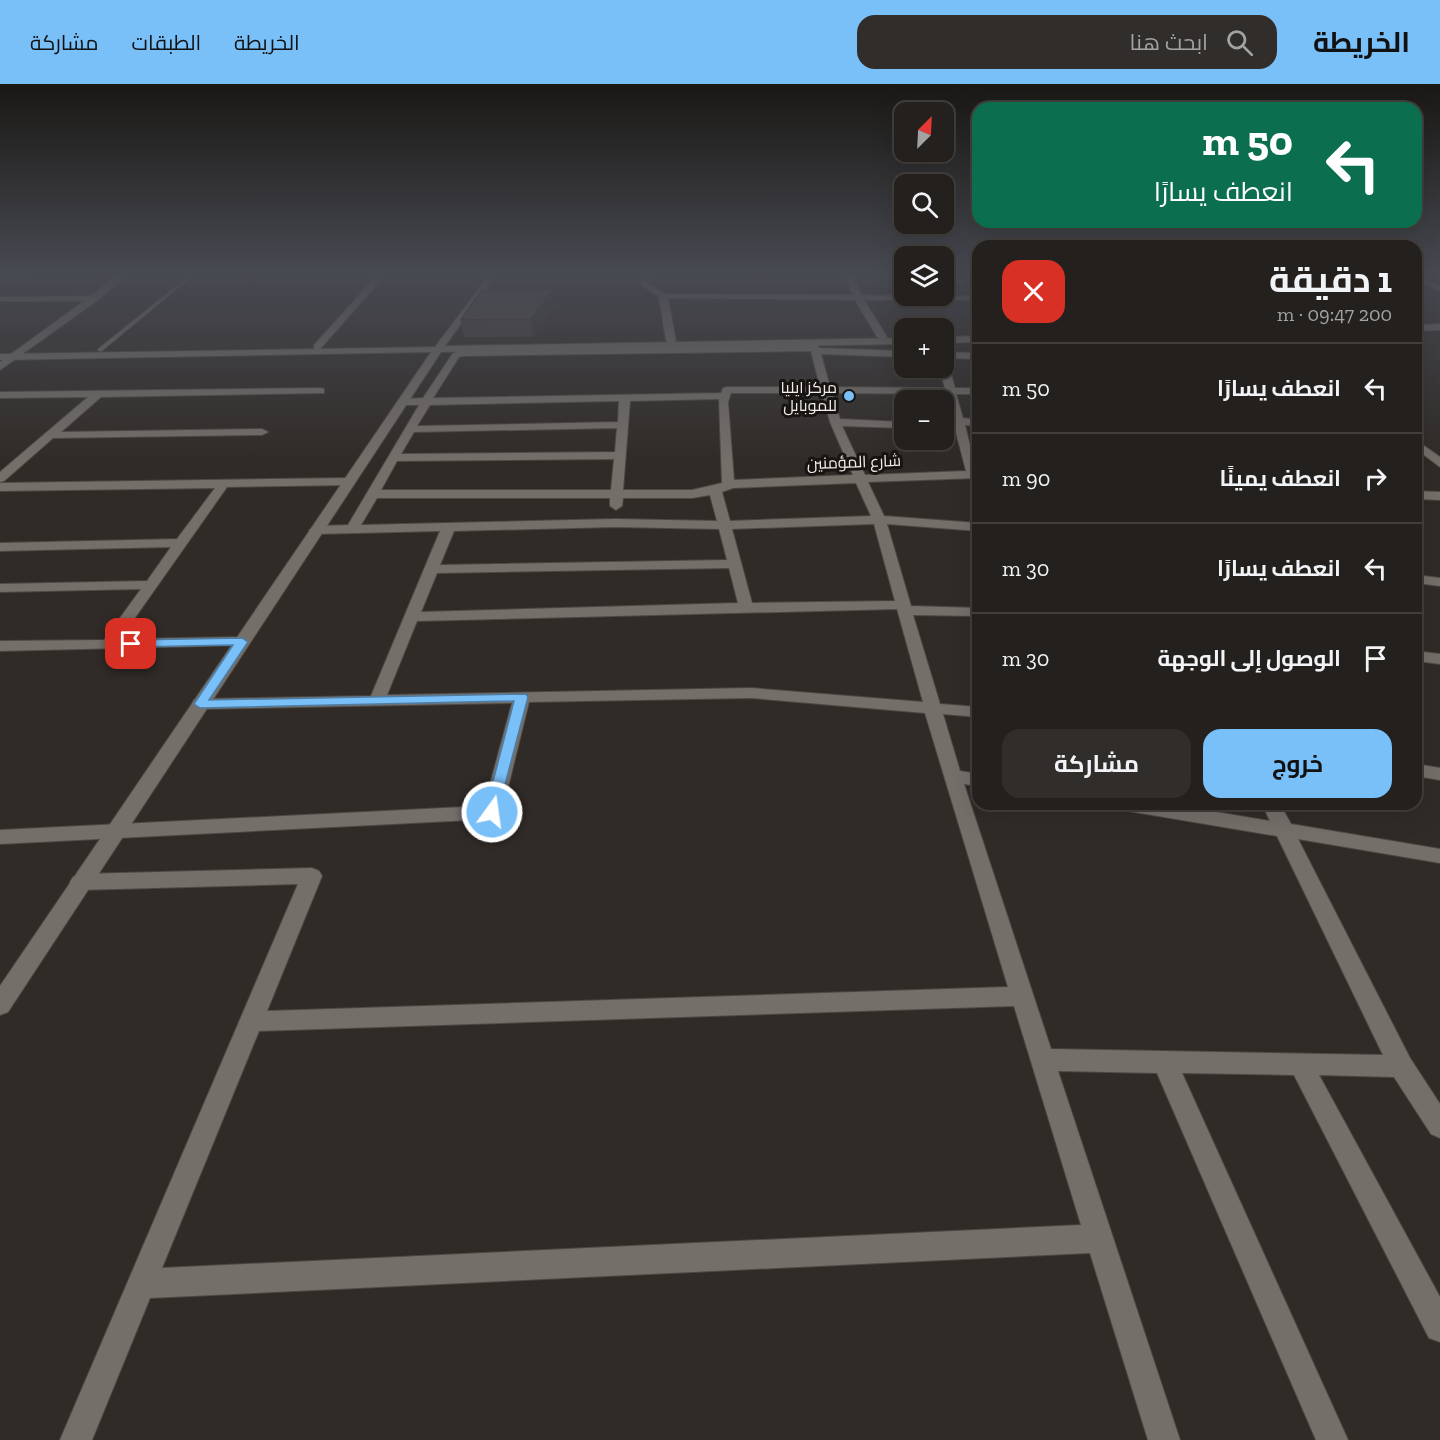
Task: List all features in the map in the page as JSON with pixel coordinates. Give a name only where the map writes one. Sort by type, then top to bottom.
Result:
[{"type":"street","points":[[0,367],[45,335]]},
{"type":"street","points":[[317,346],[327,335]]},
{"type":"street","points":[[0,1005],[80,882],[449,335]]},
{"type":"street","points":[[670,335],[671,341]]},
{"type":"street","points":[[954,338],[972,337]]},
{"type":"street","points":[[0,351],[20,354],[894,338]]},
{"type":"street","points":[[352,529],[395,458],[424,402],[456,355],[462,353],[815,347],[894,340]]},
{"type":"street","points":[[0,357],[100,350],[317,346],[815,347],[894,353]]},
{"type":"street","points":[[815,347],[835,422],[879,520],[952,776],[1164,1440]]},
{"type":"street","points":[[954,355],[972,356]]},
{"type":"street","points":[[946,378],[949,390]]},
{"type":"street","points":[[731,484],[727,481],[724,396],[727,390],[894,390]]},
{"type":"street","points":[[954,390],[972,392]]},
{"type":"street","points":[[0,395],[320,391]]},
{"type":"street","points":[[0,478],[98,394]]},
{"type":"street","points":[[402,402],[724,396]]},
{"type":"street","points":[[615,523],[625,397]]},
{"type":"street","points":[[954,409],[972,463]]},
{"type":"street","points":[[835,422],[894,425]]},
{"type":"street","points":[[954,425],[972,423]]},
{"type":"street","points":[[409,429],[622,425]]},
{"type":"street","points":[[50,435],[262,432]]},
{"type":"street","points":[[1422,448],[1440,463]]},
{"type":"street","points":[[395,458],[620,454]]},
{"type":"street","name":"شارع المؤمنين","points":[[373,494],[564,492],[617,495],[692,494],[715,490],[731,484],[972,474]]},
{"type":"street","points":[[0,487],[348,482]]},
{"type":"street","points":[[109,644],[224,483]]},
{"type":"street","points":[[715,490],[746,607]]},
{"type":"street","points":[[1422,495],[1440,496]]},
{"type":"street","points":[[316,530],[615,523],[725,525],[879,520],[972,526]]},
{"type":"street","points":[[377,700],[449,526]]},
{"type":"street","points":[[0,547],[182,543]]},
{"type":"street","points":[[431,570],[733,564]]},
{"type":"street","points":[[1422,580],[1440,582]]},
{"type":"street","points":[[0,588],[151,585]]},
{"type":"street","points":[[411,617],[746,607],[904,608],[972,612]]},
{"type":"street","points":[[0,646],[242,642]]},
{"type":"street","points":[[1422,657],[1440,659]]},
{"type":"street","points":[[200,704],[751,693],[972,711]]},
{"type":"street","points":[[0,837],[492,812],[522,697]]},
{"type":"street","points":[[1422,771],[1440,774]]},
{"type":"street","points":[[952,776],[972,779]]},
{"type":"street","points":[[1165,810],[1440,856]]},
{"type":"street","points":[[1274,810],[1401,1066],[1440,1126]]},
{"type":"street","points":[[76,1440],[253,1022],[312,876],[80,882]]},
{"type":"street","points":[[253,1022],[1022,996]]},
{"type":"street","points":[[1043,1060],[1401,1066]]},
{"type":"street","points":[[1165,1062],[1332,1440]]},
{"type":"street","points":[[1300,1065],[1440,1327]]},
{"type":"street","points":[[141,1284],[1100,1238]]},
{"type":"lane","points":[[100,350],[118,335]]},
{"type":"place","name":"مركز ايليا للموبايل","points":[[849,396]]},
{"type":"route","points":[[131,644],[242,642],[200,704],[522,697],[492,812]]}]
